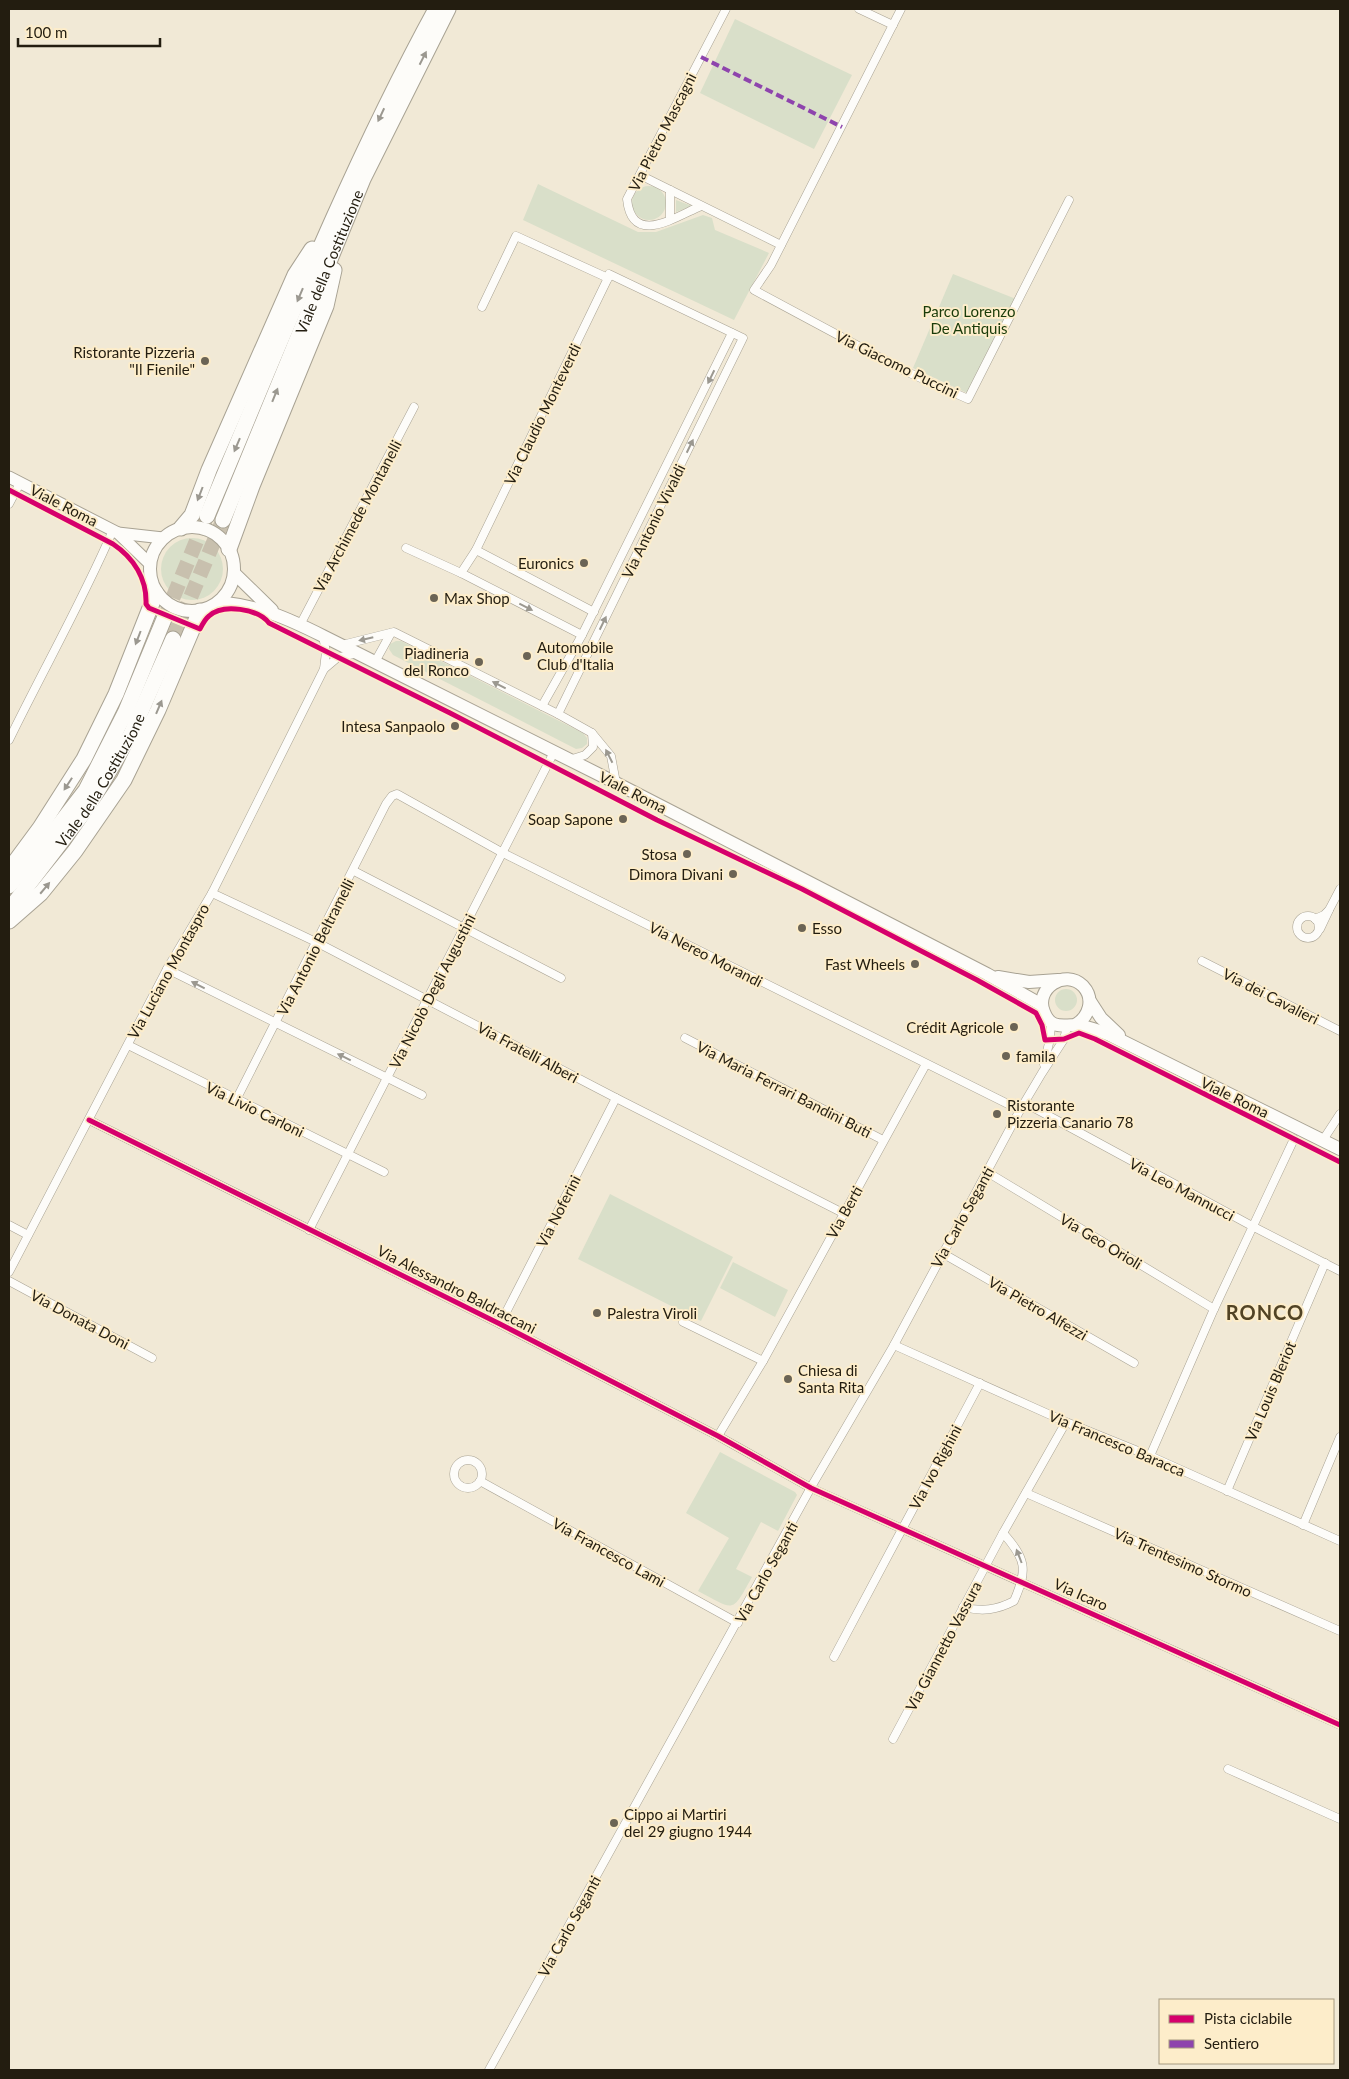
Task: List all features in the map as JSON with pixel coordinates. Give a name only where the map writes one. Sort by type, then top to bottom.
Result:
[{"type":"highway","name":"Viale della Costituzione","points":[[207,516],[335,214],[402,71],[436,9]]},
{"type":"highway","name":"Viale della Costituzione","points":[[222,520],[363,179],[448,9]]},
{"type":"highway","points":[[181,528],[192,515],[209,470],[295,276],[335,214]]},
{"type":"highway","points":[[229,549],[252,486],[326,306],[344,226]]},
{"type":"highway","points":[[9,870],[40,828],[84,759],[116,694],[156,593]]},
{"type":"highway","points":[[9,921],[41,893],[74,851],[124,780],[158,710],[200,611]]},
{"type":"highway","name":"Viale della Costituzione","points":[[9,886],[86,790],[125,713],[164,619]]},
{"type":"highway","name":"Viale della Costituzione","points":[[9,910],[88,807],[131,734],[173,639]]},
{"type":"main road","name":"Viale Roma","points":[[9,477],[116,532],[150,564]]},
{"type":"main road","points":[[195,527],[209,530],[220,538],[229,549],[233,561],[234,573],[232,584],[219,602],[200,611],[187,612],[175,608],[156,593],[152,584],[150,564],[152,554],[163,538],[181,528],[195,527]]},
{"type":"main road","name":"Viale Roma","points":[[116,532],[163,538]]},
{"type":"main road","name":"Viale Roma","points":[[234,573],[254,595],[276,613]]},
{"type":"main road","name":"Viale Roma","points":[[219,602],[248,605],[276,613],[323,636],[616,783],[989,975],[1042,1005]]},
{"type":"main road","name":"Viale Roma","points":[[989,975],[1029,982],[1058,980]]},
{"type":"main road","points":[[1058,980],[1072,980],[1079,983],[1088,994],[1090,1001],[1086,1016],[1071,1026],[1051,1022],[1046,1017],[1042,1005],[1045,990],[1058,980]]},
{"type":"main road","name":"Viale Roma","points":[[1090,1001],[1101,1018],[1130,1044]]},
{"type":"main road","name":"Viale Roma","points":[[1071,1026],[1096,1029],[1130,1044],[1340,1149]]},
{"type":"street","name":"Via Pietro Mascagni","points":[[701,206],[655,226],[641,226],[637,224],[628,212],[627,199],[726,9]]},
{"type":"street","points":[[859,9],[893,25]]},
{"type":"street","name":"Via Giacomo Puccini","points":[[901,9],[781,245],[754,290],[905,371],[968,399],[1069,200]]},
{"type":"street","points":[[640,175],[781,245]]},
{"type":"street","points":[[670,190],[670,219]]},
{"type":"street","points":[[482,307],[516,236],[608,278],[610,274],[732,333]]},
{"type":"street","name":"Via Claudio Monteverdi","points":[[461,573],[476,550],[608,278]]},
{"type":"street","name":"Via Antonio Vivaldi","points":[[542,706],[594,612],[732,333],[743,338],[558,714]]},
{"type":"street","name":"Via Archimede Montanelli","points":[[300,625],[414,407]]},
{"type":"street","points":[[9,504],[20,482]]},
{"type":"street","points":[[9,740],[33,690],[116,532]]},
{"type":"street","points":[[406,548],[461,573],[582,635]]},
{"type":"street","points":[[476,550],[594,612]]},
{"type":"street","points":[[342,646],[394,632],[592,733],[611,756],[616,783]]},
{"type":"street","points":[[375,662],[391,633]]},
{"type":"street","name":"Via Luciano Montaspro","points":[[9,1272],[167,969],[212,893],[324,669],[326,652],[323,636]]},
{"type":"street","points":[[324,669],[337,658],[357,653]]},
{"type":"street","points":[[569,760],[585,755],[592,747],[592,733]]},
{"type":"street","name":"Via Nicolò Degli Augustini","points":[[309,1230],[554,752]]},
{"type":"street","name":"Via Nereo Morandi","points":[[394,795],[402,796],[503,853],[926,1064],[1022,1107]]},
{"type":"street","name":"Via Antonio Beltramelli","points":[[236,1100],[354,871],[386,804],[394,795]]},
{"type":"street","points":[[354,871],[561,978]]},
{"type":"street","points":[[1319,930],[1319,924],[1310,916],[1298,922],[1298,930],[1301,935],[1308,938],[1315,936],[1319,930],[1340,889]]},
{"type":"street","name":"Via Fratelli Alberi","points":[[212,893],[316,942],[616,1098],[843,1213]]},
{"type":"street","points":[[1315,919],[1329,910]]},
{"type":"street","name":"Via dei Cavalieri","points":[[1202,961],[1340,1031]]},
{"type":"street","points":[[167,969],[422,1096]]},
{"type":"street","name":"Via Carlo Seganti","points":[[1042,1073],[1048,1055],[1051,1022]]},
{"type":"street","name":"Via Carlo Seganti","points":[[489,2070],[811,1488],[894,1344],[1022,1107],[1071,1026]]},
{"type":"street","name":"Via Maria Ferrari Bandini Buti","points":[[685,1038],[883,1140]]},
{"type":"street","name":"Via Livio Carloni","points":[[128,1045],[384,1172]]},
{"type":"street","name":"Via Berti","points":[[718,1436],[763,1361],[926,1064]]},
{"type":"street","name":"Via Noferini","points":[[500,1324],[616,1098]]},
{"type":"street","name":"Via Leo Mannucci","points":[[1022,1107],[1340,1271]]},
{"type":"street","points":[[1323,1140],[1340,1114]]},
{"type":"street","name":"Via Alessandro Baldraccani","points":[[89,1120],[500,1324],[718,1436],[811,1488]]},
{"type":"street","points":[[1150,1456],[1214,1309],[1294,1139]]},
{"type":"street","name":"Via Geo Orioli","points":[[987,1172],[1214,1309]]},
{"type":"street","points":[[9,1225],[28,1235]]},
{"type":"street","name":"Via Pietro Alfezzi","points":[[942,1253],[1134,1363]]},
{"type":"street","name":"Via Louis Bleriot","points":[[1227,1491],[1325,1263]]},
{"type":"street","name":"Via Donata Doni","points":[[9,1281],[152,1358]]},
{"type":"street","points":[[683,1322],[763,1361]]},
{"type":"street","name":"Via Francesco Baracca","points":[[894,1344],[1066,1422],[1150,1456],[1340,1541]]},
{"type":"street","name":"Via Ivo Righini","points":[[834,1657],[980,1383]]},
{"type":"street","name":"Via Giannetto Vassura","points":[[893,1739],[1003,1532],[1066,1422]]},
{"type":"street","points":[[1303,1525],[1340,1437]]},
{"type":"street","name":"Via Francesco Lami","points":[[480,1481],[738,1623]]},
{"type":"street","name":"Via Icaro","points":[[811,1488],[1340,1726]]},
{"type":"street","name":"Via Trentesimo Stormo","points":[[1026,1493],[1340,1630]]},
{"type":"street","points":[[963,1607],[975,1610],[1000,1608],[1014,1601],[1023,1582],[1023,1566],[1016,1548],[1003,1532]]},
{"type":"street","points":[[1228,1769],[1340,1819]]},
{"type":"green space","points":[[735,19],[852,75],[814,149],[700,93]]},
{"type":"green space","points":[[538,184],[638,232],[656,232],[703,215],[712,218],[715,230],[769,253],[734,320],[523,220]]},
{"type":"green space","points":[[649,186],[661,191],[666,203],[661,215],[649,220],[637,215],[632,203],[637,191]]},
{"type":"green space","points":[[676,200],[692,206],[676,212]]},
{"type":"green space","name":"Parco Lorenzo De Antiquis","points":[[953,274],[1016,299],[967,393],[913,368]]},
{"type":"green space","points":[[192,538],[204,541],[214,547],[220,557],[223,569],[220,581],[214,591],[204,597],[192,600],[180,597],[170,591],[164,581],[161,569],[164,557],[170,547],[180,541]]},
{"type":"green space","points":[[401,641],[583,733],[587,738],[587,744],[582,748],[576,749],[393,655],[389,649],[390,644]]},
{"type":"green space","points":[[1066,989],[1074,992],[1077,1000],[1074,1008],[1066,1011],[1058,1008],[1055,1000],[1058,992]]},
{"type":"green space","points":[[610,1194],[733,1257],[701,1321],[578,1259]]},
{"type":"green space","points":[[733,1262],[788,1290],[775,1317],[720,1288]]},
{"type":"green space","points":[[720,1452],[795,1492],[797,1495],[778,1531],[761,1522],[736,1569],[752,1577],[740,1598],[731,1605],[726,1605],[698,1591],[729,1538],[686,1513]]},
{"type":"tunnel","points":[[164,619],[207,516]]},
{"type":"tunnel","points":[[173,639],[223,520]]},
{"type":"marked path","points":[[701,57],[842,127]]},
{"type":"cycle path","points":[[9,490],[113,544],[127,556],[138,570],[144,586],[146,604],[149,608],[200,629],[205,620],[215,612],[240,609],[257,614],[269,623],[450,713],[657,820],[802,889],[977,980],[1036,1013],[1042,1025],[1045,1040],[1064,1039],[1079,1033],[1095,1039],[1340,1162]]},
{"type":"cycle path","points":[[89,1120],[500,1324],[718,1436],[811,1488],[1340,1725]]},
{"type":"place","name":"Ristorante Pizzeria \"Il Fienile\"","points":[[205,361]]},
{"type":"place","name":"Euronics","points":[[584,563]]},
{"type":"place","name":"Max Shop","points":[[434,598]]},
{"type":"place","name":"Automobile Club d'Italia","points":[[527,656]]},
{"type":"place","name":"Piadineria del Ronco","points":[[479,662]]},
{"type":"place","name":"Intesa Sanpaolo","points":[[455,726]]},
{"type":"place","name":"Soap Sapone","points":[[623,819]]},
{"type":"place","name":"Stosa","points":[[687,854]]},
{"type":"place","name":"Dimora Divani","points":[[733,874]]},
{"type":"place","name":"Esso","points":[[802,928]]},
{"type":"place","name":"Fast Wheels","points":[[915,964]]},
{"type":"place","name":"Crédit Agricole","points":[[1014,1027]]},
{"type":"place","name":"famila","points":[[1006,1056]]},
{"type":"place","name":"Ristorante Pizzeria Canario 78","points":[[997,1114]]},
{"type":"place","name":"Palestra Viroli","points":[[597,1313]]},
{"type":"place","name":"Chiesa di Santa Rita","points":[[788,1379]]},
{"type":"place","name":"Cippo ai Martiri del 29 giugno 1944","points":[[614,1823]]},
{"type":"district","name":"RONCO","points":[[1265,1312]]}]
